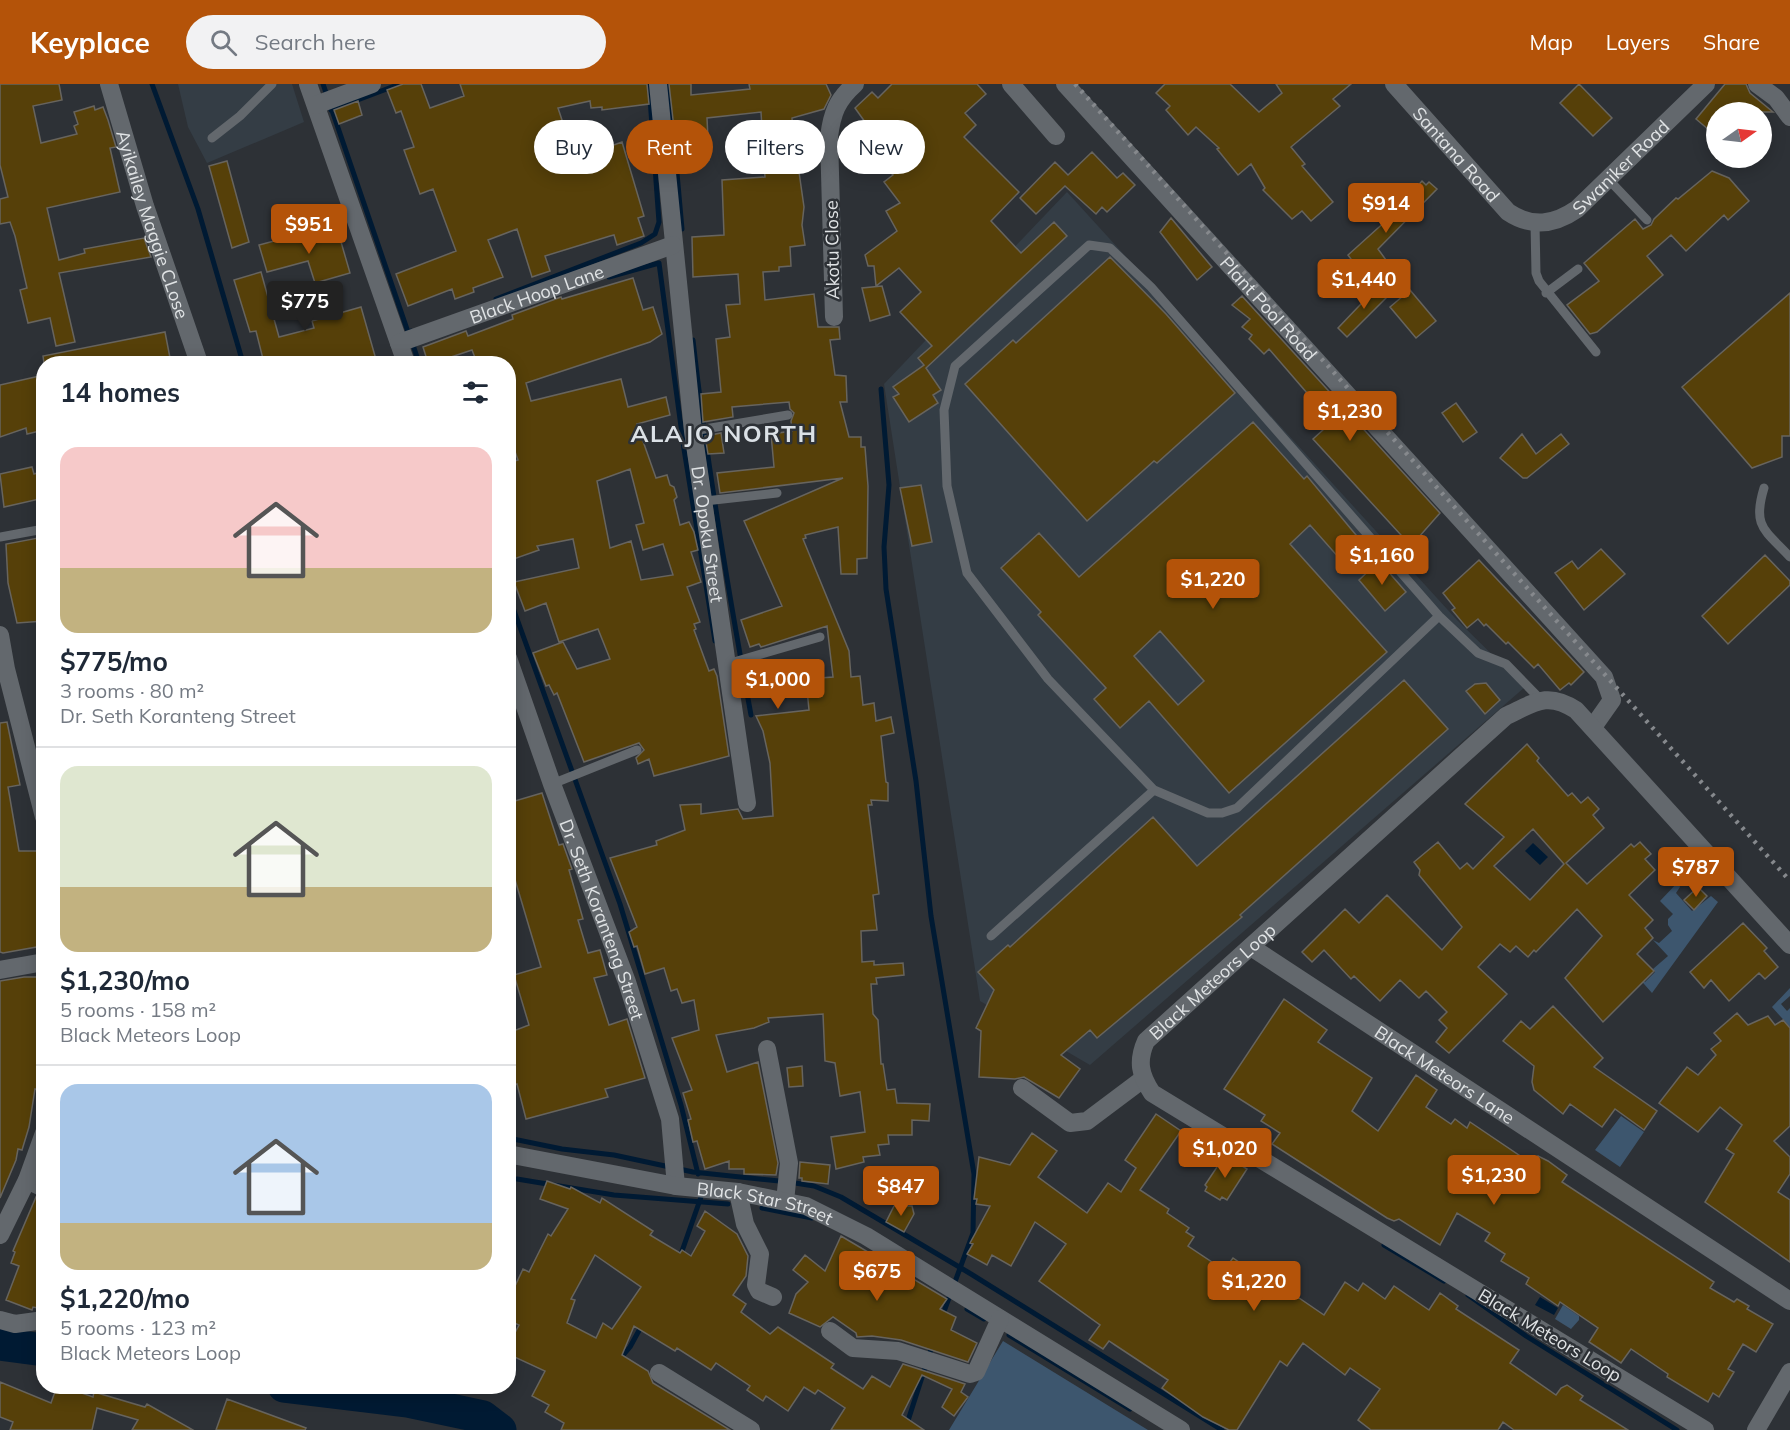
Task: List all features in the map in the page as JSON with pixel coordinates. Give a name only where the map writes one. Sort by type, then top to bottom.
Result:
[{"type":"street","name":"Ayikailey Maggie CLose","points":[[109,84],[145,206],[197,356]]},
{"type":"street","points":[[308,84],[404,356]]},
{"type":"street","points":[[316,105],[372,84]]},
{"type":"street","name":"Dr. Opoku Street","points":[[657,84],[693,431],[705,501],[747,803]]},
{"type":"street","name":"Akotu Close","points":[[834,317],[829,137],[832,113],[841,97],[855,84]]},
{"type":"street","points":[[1011,84],[1056,136]]},
{"type":"street","name":"Plant Pool Road","points":[[1065,84],[1604,677],[1612,700],[1593,727]]},
{"type":"street","name":"Santana Road","points":[[1394,84],[1508,212],[1529,223]]},
{"type":"street","name":"Swaniker Road","points":[[1529,223],[1565,217],[1609,180],[1706,84]]},
{"type":"street","points":[[1757,84],[1776,98],[1790,117]]},
{"type":"street","name":"Black Hoop Lane","points":[[399,343],[673,245]]},
{"type":"street","points":[[0,635],[6,669],[36,786]]},
{"type":"street","name":"Dr. Seth Koranteng Street","points":[[516,681],[552,784],[627,982],[670,1119],[675,1186]]},
{"type":"street","points":[[1541,700],[1560,700],[1593,727],[1790,945]]},
{"type":"street","name":"Black Meteors Loop","points":[[1541,700],[1506,716],[1146,1041],[1140,1053],[1143,1079],[1152,1093],[1705,1430]]},
{"type":"street","name":"Black Meteors Lane","points":[[1251,947],[1790,1301]]},
{"type":"street","points":[[0,970],[36,963]]},
{"type":"street","points":[[767,1049],[789,1163],[785,1201]]},
{"type":"street","points":[[1022,1088],[1070,1123],[1079,1124],[1087,1121],[1143,1079]]},
{"type":"street","points":[[0,1235],[27,1180],[36,1155]]},
{"type":"street","name":"Black Star Street","points":[[516,1160],[675,1186],[738,1192],[806,1206],[866,1236],[1181,1430]]},
{"type":"street","points":[[27,1180],[36,1184]]},
{"type":"street","points":[[738,1192],[745,1224],[760,1254],[756,1285],[759,1291],[773,1297]]},
{"type":"street","points":[[830,1331],[853,1348],[898,1351],[970,1374],[976,1372],[1000,1319]]},
{"type":"street","points":[[0,1320],[15,1324],[36,1321]]},
{"type":"street","points":[[1756,1430],[1790,1372]]},
{"type":"street","points":[[660,1373],[751,1430]]},
{"type":"lane","points":[[212,138],[240,116],[272,84]]},
{"type":"lane","points":[[1609,180],[1647,220]]},
{"type":"lane","points":[[1529,223],[1536,273],[1546,293],[1596,352]]},
{"type":"lane","points":[[1439,616],[1237,808],[1222,813],[1208,813],[1154,790],[1048,679],[967,573],[947,486],[944,410],[955,366],[1089,245],[1110,248],[1150,287],[1439,616],[1478,653],[1506,664],[1541,700]]},
{"type":"lane","points":[[1546,293],[1578,269]]},
{"type":"lane","points":[[693,431],[788,415]]},
{"type":"lane","points":[[1764,488],[1758,509],[1759,520],[1790,557]]},
{"type":"lane","points":[[705,501],[777,493]]},
{"type":"lane","points":[[0,537],[36,530]]},
{"type":"lane","points":[[727,664],[820,637]]},
{"type":"lane","points":[[552,784],[636,750]]},
{"type":"lane","points":[[991,936],[1154,790]]},
{"type":"shaded area","points":[[178,84],[292,84],[304,122],[207,163],[188,127]]},
{"type":"shaded area","points":[[1067,192],[1457,620],[1525,687],[1090,1065],[980,1001],[884,384]]},
{"type":"shaded area","points":[[1533,843],[1548,857],[1540,865],[1525,851]]},
{"type":"shaded area","points":[[1678,882],[1680,887],[1676,893],[1692,911],[1711,896],[1718,902],[1652,993],[1629,967],[1645,982],[1655,972],[1653,969],[1668,956],[1653,940],[1659,943],[1672,931],[1668,925],[1668,919],[1673,914],[1660,901]]},
{"type":"shaded area","points":[[1790,988],[1790,996],[1781,1004],[1787,1011],[1790,1008],[1790,1027],[1772,1007]]},
{"type":"shaded area","points":[[1621,1116],[1644,1132],[1620,1167],[1595,1150]]},
{"type":"shaded area","points":[[1540,1297],[1558,1308],[1554,1315],[1535,1305]]},
{"type":"shaded area","points":[[1563,1305],[1579,1316],[1579,1320],[1571,1329],[1555,1319]]},
{"type":"shaded area","points":[[1003,1341],[1148,1430],[949,1430]]},
{"type":"building","points":[[0,84],[59,84],[62,100],[33,106],[41,143],[77,134],[74,126],[78,124],[74,112],[94,106],[95,110],[103,107],[108,120],[116,147],[110,148],[120,192],[47,208],[59,260],[85,253],[84,249],[144,238],[151,257],[59,273],[75,342],[56,346],[50,318],[28,323],[20,290],[27,288],[15,236],[10,222],[0,224],[0,199],[8,197],[0,165]]},
{"type":"building","points":[[403,84],[421,84],[430,108],[464,96],[460,84],[647,84],[649,104],[602,110],[602,107],[591,108],[590,101],[558,108],[562,120],[534,120],[534,174],[614,174],[614,145],[622,142],[626,155],[626,174],[632,174],[644,216],[638,218],[644,236],[617,245],[614,235],[545,256],[550,271],[532,277],[517,229],[488,240],[503,277],[473,288],[474,292],[455,299],[452,289],[408,306],[396,274],[456,251],[433,189],[420,194],[404,150],[414,147],[401,111],[396,113],[387,90]]},
{"type":"building","points":[[669,84],[691,84],[691,95],[750,89],[749,84],[826,84],[831,95],[824,109],[792,118],[792,120],[761,120],[761,112],[707,118],[707,120],[673,120]]},
{"type":"building","points":[[892,84],[977,84],[986,94],[965,113],[976,125],[964,137],[1019,192],[991,221],[1021,253],[1054,222],[1067,236],[926,368],[941,390],[933,395],[938,403],[909,422],[893,397],[899,394],[893,387],[924,365],[918,358],[932,346],[900,312],[921,292],[899,268],[876,286],[874,266],[868,266],[865,255],[897,231],[886,211],[900,203],[884,182],[892,174],[925,174],[925,120],[864,120],[855,108],[872,92],[878,98]]},
{"type":"building","points":[[1165,84],[1230,84],[1259,112],[1282,93],[1276,84],[1351,84],[1333,99],[1340,106],[1291,147],[1305,164],[1302,166],[1333,202],[1311,221],[1302,211],[1292,219],[1263,190],[1265,188],[1251,164],[1238,175],[1217,149],[1219,148],[1196,127],[1188,135],[1166,110],[1170,106],[1156,93]]},
{"type":"building","points":[[1579,84],[1612,118],[1593,136],[1560,103]]},
{"type":"building","points":[[1725,84],[1746,84],[1750,93],[1761,102],[1710,102]]},
{"type":"building","points":[[358,101],[362,115],[339,124],[334,110]]},
{"type":"building","points":[[1706,107],[1706,128],[1696,119]]},
{"type":"building","points":[[1092,152],[1117,178],[1123,173],[1135,185],[1107,212],[1102,207],[1096,214],[1065,186],[1036,214],[1020,198],[1055,162],[1068,175]]},
{"type":"building","points":[[227,161],[249,242],[232,248],[209,166]]},
{"type":"building","points":[[1712,171],[1729,178],[1749,201],[1728,220],[1724,215],[1686,251],[1671,235],[1647,256],[1663,275],[1597,332],[1590,334],[1567,305],[1599,281],[1584,263],[1635,219],[1643,229],[1651,225],[1654,219],[1676,198],[1678,199]]},
{"type":"building","points":[[765,174],[799,174],[804,207],[802,225],[805,245],[790,247],[791,266],[779,267],[779,271],[763,272],[765,300],[814,294],[818,327],[839,327],[840,339],[830,340],[835,375],[846,376],[847,402],[840,402],[849,437],[861,437],[861,447],[865,447],[868,486],[867,558],[857,559],[857,574],[841,574],[838,527],[805,535],[806,538],[803,539],[849,651],[851,677],[860,676],[863,705],[874,703],[876,721],[891,717],[894,733],[881,736],[886,782],[888,783],[888,801],[871,800],[872,805],[868,805],[879,894],[873,895],[877,930],[861,931],[862,962],[874,961],[874,965],[903,963],[904,975],[876,978],[877,984],[871,984],[873,1014],[878,1020],[881,1064],[883,1064],[887,1090],[895,1089],[897,1103],[930,1104],[929,1121],[912,1120],[912,1135],[888,1135],[889,1144],[878,1145],[880,1155],[863,1157],[864,1162],[836,1169],[831,1137],[865,1132],[860,1092],[840,1096],[835,1063],[825,1061],[823,1014],[768,1018],[769,1022],[754,1028],[716,1035],[727,1072],[758,1062],[778,1163],[776,1175],[744,1174],[744,1169],[729,1169],[729,1161],[705,1169],[697,1141],[693,1142],[688,1120],[691,1119],[683,1093],[692,1090],[672,1038],[699,1030],[694,1000],[682,1003],[677,989],[671,991],[664,968],[645,974],[637,946],[634,947],[629,932],[637,927],[610,858],[657,845],[656,841],[685,830],[680,805],[701,804],[701,814],[738,809],[743,819],[773,816],[770,763],[763,731],[756,716],[809,710],[806,679],[833,677],[827,626],[761,647],[759,644],[750,647],[741,620],[782,606],[744,521],[843,478],[720,493],[717,473],[774,467],[771,434],[792,431],[791,421],[794,413],[790,409],[789,402],[732,407],[733,417],[703,422],[701,394],[721,392],[716,339],[730,337],[726,305],[740,304],[738,274],[693,277],[692,237],[724,235],[722,180],[765,177]]},
{"type":"building","points":[[1422,181],[1426,185],[1429,182],[1437,189],[1378,249],[1386,260],[1364,282],[1346,263],[1351,259],[1348,255],[1408,201],[1406,199]]},
{"type":"building","points":[[1171,218],[1212,267],[1197,280],[1160,232]]},
{"type":"building","points":[[337,228],[350,273],[315,283],[308,261],[267,272],[259,245],[293,236],[294,240]]},
{"type":"building","points":[[1110,257],[1166,314],[1235,393],[1157,463],[1154,461],[1087,521],[965,384],[1013,340],[1016,343]]},
{"type":"building","points":[[261,272],[279,337],[314,328],[312,321],[361,307],[375,356],[262,356],[256,331],[250,332],[234,280]]},
{"type":"building","points":[[633,278],[643,310],[653,307],[662,334],[650,342],[526,383],[531,401],[621,379],[628,407],[666,397],[670,415],[637,424],[656,478],[667,475],[670,485],[674,487],[677,497],[674,500],[680,525],[689,522],[694,532],[698,550],[691,552],[701,582],[687,587],[700,622],[694,624],[696,629],[694,630],[709,671],[714,669],[717,676],[729,756],[654,776],[649,759],[638,764],[636,758],[644,750],[639,743],[584,762],[557,693],[554,695],[549,685],[546,686],[533,653],[563,642],[577,669],[610,659],[598,629],[559,642],[546,603],[525,611],[516,587],[516,582],[579,568],[573,539],[537,546],[539,550],[516,558],[516,461],[518,460],[516,454],[516,356],[474,356],[472,350],[454,356],[426,356],[423,347],[466,331],[468,336],[513,319],[512,315],[561,297],[562,299]],"holes":[[[630,469],[644,523],[636,525],[643,550],[663,544],[673,575],[641,580],[631,541],[610,548],[597,481]]]},
{"type":"building","points":[[1380,284],[1390,294],[1347,337],[1338,328]]},
{"type":"building","points":[[882,286],[890,315],[870,321],[862,288]]},
{"type":"building","points":[[1410,290],[1436,321],[1416,338],[1390,307]]},
{"type":"building","points":[[1790,293],[1790,436],[1782,436],[1782,457],[1752,468],[1682,387]]},
{"type":"building","points":[[1242,296],[1440,513],[1411,546],[1313,439],[1324,429],[1317,422],[1326,415],[1269,349],[1264,354],[1249,339],[1252,335],[1242,327],[1250,319],[1232,305]]},
{"type":"building","points":[[165,332],[170,356],[43,356]]},
{"type":"building","points":[[36,377],[36,432],[27,434],[26,428],[0,437],[0,385]]},
{"type":"building","points":[[1456,403],[1477,432],[1463,442],[1442,413]]},
{"type":"building","points":[[1253,422],[1304,479],[1307,476],[1361,541],[1340,559],[1310,525],[1290,544],[1387,652],[1229,793],[1149,701],[1120,728],[1094,699],[1106,688],[1038,615],[1041,612],[1001,568],[1039,533],[1079,577]],"holes":[[[1160,631],[1204,681],[1178,705],[1134,656]]]},
{"type":"building","points":[[721,433],[724,453],[708,454],[705,436]]},
{"type":"building","points":[[1522,434],[1536,454],[1561,434],[1569,444],[1527,478],[1523,478],[1500,458]]},
{"type":"building","points":[[32,467],[34,474],[36,473],[36,500],[4,507],[0,474]]},
{"type":"building","points":[[921,485],[932,542],[912,546],[900,488]]},
{"type":"building","points":[[36,538],[36,622],[17,623],[8,583],[6,544]]},
{"type":"building","points":[[1601,549],[1625,574],[1584,610],[1555,573],[1572,561],[1578,569]]},
{"type":"building","points":[[1765,555],[1790,581],[1790,585],[1728,644],[1702,616]]},
{"type":"building","points":[[1479,560],[1584,672],[1571,685],[1569,683],[1560,690],[1538,664],[1534,668],[1486,624],[1484,626],[1478,619],[1467,628],[1452,610],[1455,608],[1443,593]]},
{"type":"building","points":[[1379,561],[1406,592],[1385,611],[1359,580]]},
{"type":"building","points":[[1404,680],[1448,729],[1240,915],[1242,917],[1097,1038],[1090,1030],[1061,1055],[1080,1069],[1059,1098],[1024,1077],[1015,1079],[979,1077],[981,1031],[976,1028],[994,990],[978,972],[1008,945],[1010,947],[1153,817],[1197,866]]},
{"type":"building","points":[[1486,683],[1500,700],[1485,714],[1466,691],[1475,684]]},
{"type":"building","points":[[7,722],[20,785],[8,787],[19,851],[36,851],[36,947],[3,953],[0,952],[0,723]]},
{"type":"building","points":[[1527,744],[1539,758],[1537,761],[1568,796],[1572,793],[1581,803],[1588,797],[1599,809],[1593,815],[1604,828],[1566,863],[1587,884],[1631,844],[1634,847],[1640,842],[1651,854],[1645,859],[1655,870],[1629,895],[1653,920],[1645,928],[1653,938],[1637,954],[1654,971],[1603,1022],[1565,978],[1602,936],[1577,909],[1536,952],[1534,950],[1528,957],[1516,946],[1510,952],[1500,944],[1478,967],[1507,994],[1449,1053],[1436,1042],[1447,1028],[1439,1020],[1447,1012],[1426,991],[1419,998],[1400,980],[1380,1001],[1354,976],[1351,979],[1324,950],[1312,962],[1302,952],[1345,909],[1359,923],[1387,895],[1442,950],[1462,927],[1419,875],[1420,870],[1414,862],[1438,842],[1460,869],[1467,863],[1473,869],[1504,837],[1465,804]],"holes":[[[1533,829],[1564,864],[1530,900],[1494,866]]]},
{"type":"building","points":[[542,793],[559,845],[563,844],[572,869],[569,870],[583,919],[578,920],[588,953],[600,950],[607,975],[594,978],[609,1025],[627,1019],[645,1078],[605,1089],[608,1097],[526,1119],[516,1084],[516,1030],[529,1025],[516,982],[516,974],[541,967],[516,883],[516,801]]},
{"type":"building","points":[[1698,887],[1707,896],[1694,910],[1684,900]]},
{"type":"building","points":[[1743,923],[1767,948],[1764,951],[1778,967],[1765,979],[1759,973],[1729,1001],[1711,980],[1704,988],[1690,972]]},
{"type":"building","points":[[36,977],[36,1089],[22,1150],[18,1149],[16,1160],[0,1198],[0,981]]},
{"type":"building","points":[[1284,999],[1327,1030],[1318,1042],[1372,1078],[1352,1111],[1378,1131],[1416,1075],[1437,1090],[1426,1107],[1451,1124],[1455,1119],[1467,1128],[1470,1122],[1532,1164],[1538,1156],[1548,1161],[1567,1175],[1562,1182],[1714,1282],[1710,1288],[1734,1302],[1737,1299],[1749,1306],[1747,1309],[1773,1324],[1756,1352],[1743,1344],[1728,1369],[1734,1372],[1719,1397],[1713,1393],[1708,1402],[1667,1377],[1668,1374],[1631,1349],[1621,1363],[1589,1342],[1598,1328],[1560,1302],[1558,1306],[1526,1284],[1529,1278],[1501,1261],[1505,1254],[1485,1241],[1490,1233],[1457,1213],[1440,1245],[1399,1219],[1394,1221],[1387,1218],[1272,1144],[1280,1133],[1261,1121],[1265,1115],[1224,1089]]},
{"type":"building","points":[[1553,1006],[1603,1058],[1594,1067],[1657,1111],[1644,1130],[1615,1109],[1602,1127],[1570,1104],[1563,1114],[1534,1090],[1532,1082],[1534,1066],[1503,1041],[1521,1021],[1530,1029]]},
{"type":"building","points":[[1737,1013],[1748,1025],[1768,1016],[1775,1025],[1783,1020],[1790,1028],[1790,1126],[1774,1141],[1790,1157],[1790,1174],[1778,1192],[1790,1200],[1790,1262],[1705,1202],[1734,1154],[1726,1149],[1742,1125],[1720,1107],[1698,1132],[1659,1103],[1687,1067],[1698,1075],[1716,1055],[1711,1049],[1721,1041],[1714,1033]]},
{"type":"building","points":[[802,1066],[803,1086],[789,1087],[787,1068]]},
{"type":"building","points":[[1156,1114],[1181,1131],[1140,1190],[1169,1209],[1167,1213],[1189,1228],[1186,1232],[1194,1237],[1188,1246],[1224,1270],[1233,1258],[1252,1271],[1255,1268],[1324,1315],[1345,1282],[1358,1291],[1363,1283],[1385,1299],[1394,1286],[1429,1310],[1440,1293],[1458,1306],[1456,1309],[1519,1350],[1510,1363],[1556,1395],[1561,1388],[1567,1385],[1583,1396],[1580,1400],[1628,1430],[1514,1430],[1503,1422],[1498,1430],[1371,1430],[1358,1420],[1380,1389],[1350,1368],[1345,1375],[1303,1343],[1287,1366],[1280,1361],[1237,1430],[1229,1430],[1203,1417],[1162,1388],[1168,1380],[1109,1341],[1103,1349],[1089,1340],[1100,1325],[1039,1281],[1066,1244],[1035,1222],[1011,1266],[992,1255],[987,1265],[967,1254],[973,1244],[970,1243],[990,1206],[976,1204],[977,1199],[974,1199],[979,1157],[1010,1165],[1032,1133],[1057,1151],[1038,1177],[1087,1213],[1108,1183],[1121,1192],[1136,1168],[1125,1160]]},
{"type":"building","points":[[1225,1155],[1247,1169],[1227,1200],[1222,1197],[1220,1200],[1205,1191],[1207,1187],[1205,1185]]},
{"type":"building","points":[[800,1162],[830,1165],[828,1184],[802,1181],[802,1178],[799,1178]]},
{"type":"building","points":[[547,1181],[570,1189],[571,1187],[600,1203],[602,1198],[653,1231],[650,1235],[680,1253],[682,1250],[691,1256],[705,1231],[697,1226],[705,1211],[737,1234],[748,1256],[746,1276],[733,1295],[746,1304],[741,1312],[770,1334],[778,1327],[834,1364],[831,1368],[863,1389],[872,1376],[890,1387],[903,1364],[965,1384],[961,1392],[968,1397],[954,1416],[942,1407],[952,1389],[922,1375],[902,1415],[924,1430],[831,1430],[845,1408],[818,1390],[815,1394],[804,1387],[788,1411],[766,1396],[763,1401],[747,1390],[750,1386],[716,1363],[711,1370],[677,1348],[675,1351],[634,1326],[622,1355],[648,1371],[653,1383],[730,1430],[561,1430],[564,1423],[545,1412],[549,1405],[532,1396],[545,1371],[516,1358],[516,1331],[519,1325],[516,1324],[516,1284],[523,1269],[529,1272],[548,1234],[551,1236],[568,1209],[540,1199]],"holes":[[[595,1255],[641,1287],[612,1329],[603,1323],[596,1338],[567,1323],[575,1300],[571,1299]]]},
{"type":"building","points":[[36,1197],[36,1308],[33,1307],[32,1310],[6,1300],[19,1266],[11,1263],[15,1252],[13,1251]]},
{"type":"building","points":[[894,1206],[912,1206],[914,1214],[904,1232],[886,1222]]},
{"type":"building","points":[[841,1236],[947,1299],[940,1309],[956,1317],[951,1330],[977,1343],[968,1362],[901,1340],[872,1336],[857,1337],[856,1333],[833,1317],[820,1327],[789,1313],[796,1294],[808,1282],[793,1270],[805,1255],[825,1271]]},
{"type":"building","points":[[0,1382],[51,1403],[54,1394],[85,1394],[93,1397],[94,1394],[101,1394],[145,1407],[147,1404],[193,1430],[132,1430],[138,1420],[97,1408],[92,1430],[10,1430],[13,1422],[0,1417]]},
{"type":"building","points":[[227,1399],[306,1428],[305,1430],[216,1430]]},
{"type":"waterway","points":[[152,84],[198,209],[241,356]]},
{"type":"waterway","points":[[323,84],[408,332],[411,331]]},
{"type":"waterway","points":[[331,110],[400,84]]},
{"type":"waterway","points":[[496,299],[641,243],[655,234],[659,222],[649,84]]},
{"type":"waterway","points":[[669,84],[682,229]]},
{"type":"waterway","points":[[609,277],[659,263],[684,449],[715,641]]},
{"type":"waterway","points":[[693,340],[719,528],[751,715]]},
{"type":"waterway","points":[[416,344],[413,345],[417,356]]},
{"type":"waterway","points":[[881,389],[889,485],[884,547],[886,589],[916,781],[931,916],[974,1174],[973,1233],[942,1317]]},
{"type":"waterway","points":[[516,616],[620,904],[681,1105],[698,1174]]},
{"type":"waterway","points":[[516,1140],[562,1149],[614,1155],[693,1172],[814,1186],[841,1197],[971,1274],[1222,1430]]},
{"type":"waterway","points":[[517,1179],[614,1195],[728,1204]]},
{"type":"waterway","points":[[681,1254],[701,1197]]},
{"type":"waterway","points":[[762,1208],[812,1218]]},
{"type":"waterway","points":[[1384,1245],[1444,1281]]},
{"type":"waterway","points":[[1468,1295],[1526,1336],[1677,1430]]},
{"type":"waterway","points":[[967,1309],[984,1319]]},
{"type":"waterway","points":[[619,1360],[630,1347],[642,1325]]},
{"type":"waterway","points":[[1009,1335],[1130,1409]]},
{"type":"waterway","points":[[905,1430],[933,1343]]},
{"type":"waterway","points":[[0,1344],[36,1349]]},
{"type":"waterway","points":[[350,1394],[408,1401],[483,1417],[500,1430]]},
{"type":"railway","points":[[1075,84],[1790,881]]},
{"type":"district","name":"ALAJO NORTH","points":[[724,433]]}]
